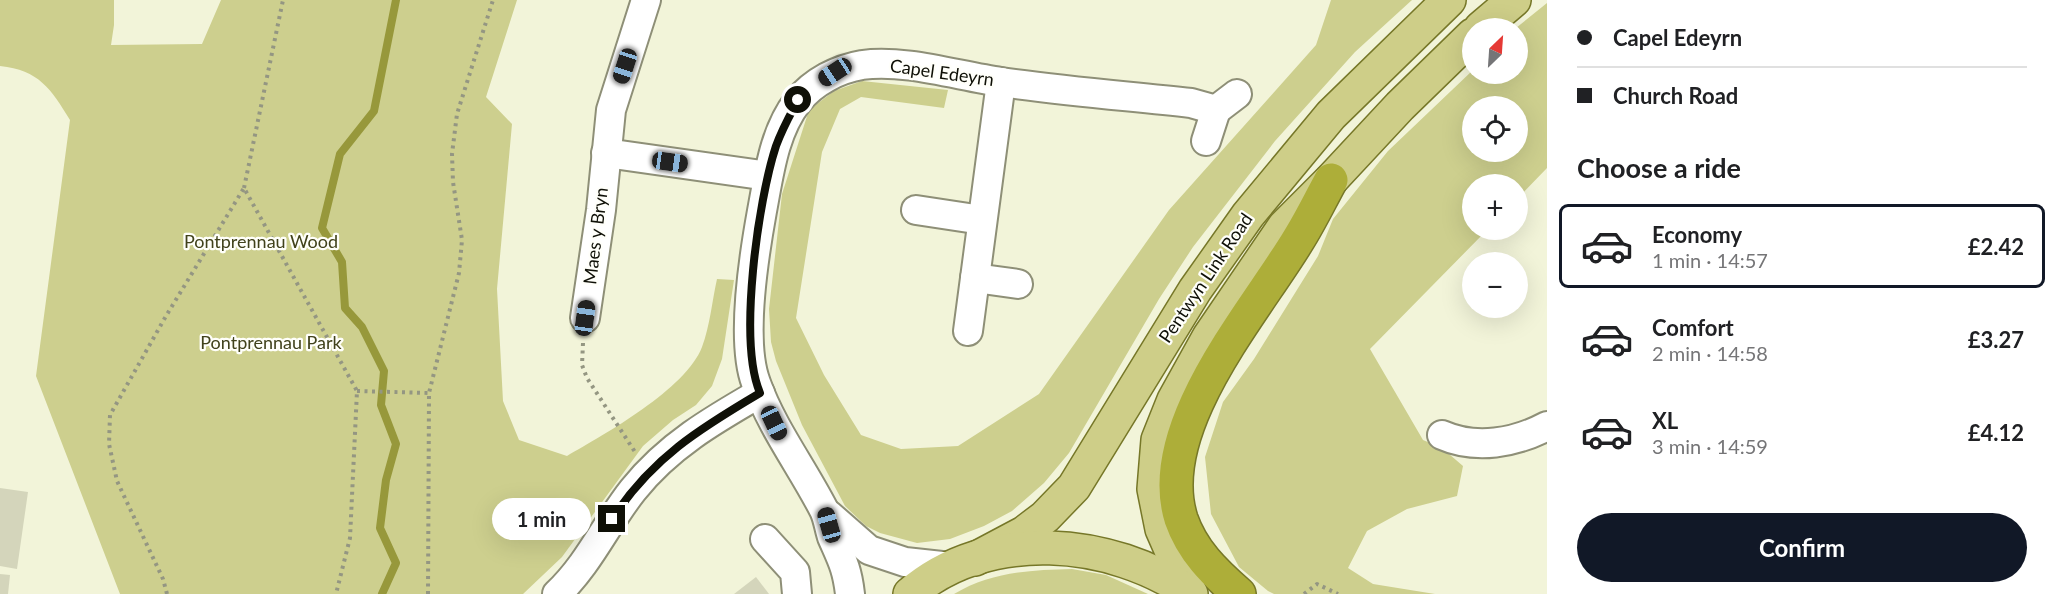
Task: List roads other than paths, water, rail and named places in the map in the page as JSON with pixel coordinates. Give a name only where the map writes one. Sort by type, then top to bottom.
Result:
[{"type":"highway","points":[[1239,594],[1202,558],[1181,520],[1177,491],[1179,454],[1195,409],[1222,356],[1256,301],[1298,241],[1331,180]]},
{"type":"main road","name":"Pentwyn Link Road","points":[[910,594],[922,584],[1024,533],[1045,517],[1074,487],[1184,307],[1248,215],[1332,115],[1378,67],[1449,0]]},
{"type":"main road","points":[[1493,18],[1514,0]]},
{"type":"main road","name":"Pentwyn Link Road","points":[[1191,593],[1162,529],[1154,472],[1161,430],[1191,368],[1243,285],[1284,227],[1400,105],[1462,46]]},
{"type":"main road","points":[[963,563],[1042,548],[1095,553],[1144,567],[1191,593]]},
{"type":"street","name":"Maes y Bryn","points":[[585,318],[601,210],[611,110],[646,0]]},
{"type":"street","name":"Capel Edeyrn","points":[[850,594],[846,567],[832,537],[825,512],[781,437],[752,370],[750,325],[752,292],[768,176],[785,122],[798,100],[835,72],[862,66],[889,64],[1001,82],[1191,103],[1227,102],[1206,141]]},
{"type":"street","points":[[968,331],[1001,82]]},
{"type":"street","points":[[606,153],[768,176]]},
{"type":"street","points":[[916,210],[982,220]]},
{"type":"street","points":[[975,278],[1018,284]]},
{"type":"street","points":[[557,594],[584,563],[634,489],[664,456],[699,430],[760,393]]},
{"type":"street","points":[[1442,435],[1458,442],[1495,444],[1531,434],[1547,426]]},
{"type":"street","name":"Capel Edeyrn","points":[[825,512],[869,549],[905,562],[963,563]]},
{"type":"street","points":[[765,539],[795,572],[797,594]]},
{"type":"waterway","points":[[382,594],[396,563],[380,528],[386,480],[396,444],[381,405],[384,371],[362,327],[345,308],[342,262],[322,228],[340,154],[374,111],[396,0]]},
{"type":"park label","name":"Pontprennau Wood","points":[[261,242]]},
{"type":"park label","name":"Pontprennau Park","points":[[271,343]]}]
